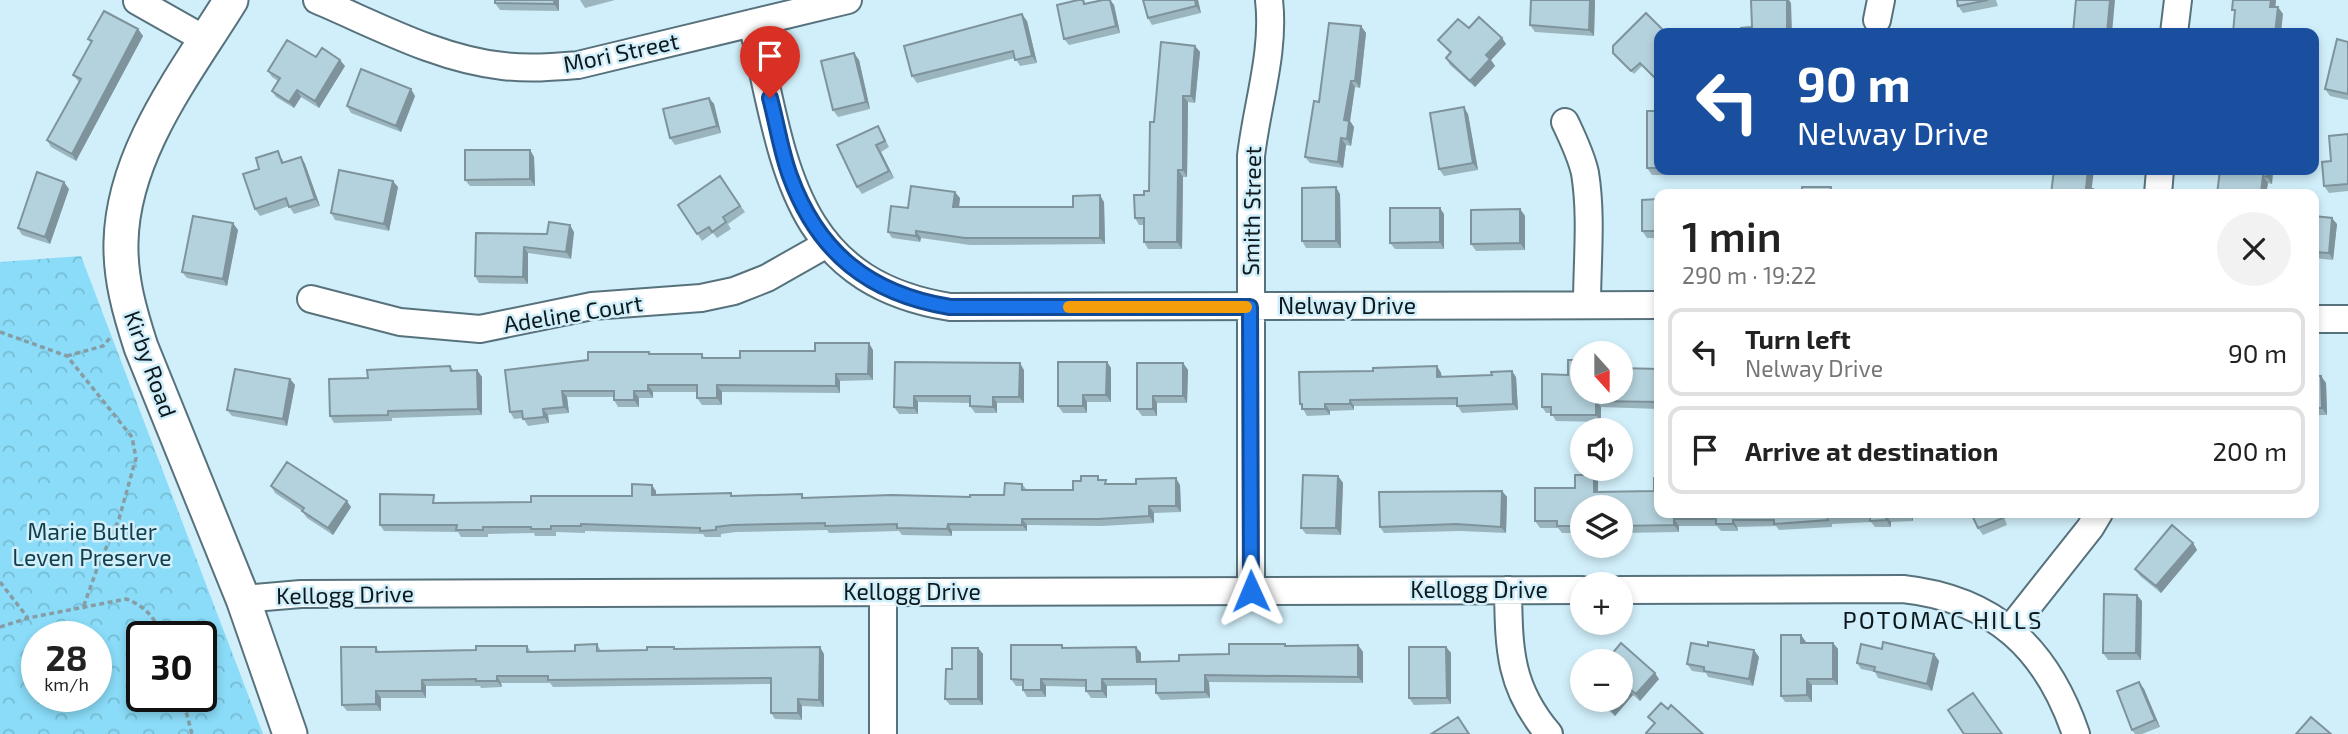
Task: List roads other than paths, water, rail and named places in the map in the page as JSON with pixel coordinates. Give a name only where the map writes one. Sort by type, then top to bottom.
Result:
[{"type":"main road","name":"Kirby Road","points":[[231,0],[154,126],[135,174],[123,219],[122,275],[130,314],[141,347],[243,599],[290,734]]},
{"type":"street","name":"Mori Street","points":[[317,0],[441,52],[503,66],[528,68],[579,65],[848,0]]},
{"type":"street","name":"Smith Street","points":[[1251,591],[1251,156],[1268,53],[1269,0]]},
{"type":"street","points":[[2175,28],[2178,0]]},
{"type":"street","points":[[137,1],[206,40]]},
{"type":"street","name":"Nelway Drive","points":[[752,23],[789,173],[801,204],[827,244],[844,262],[867,279],[894,293],[921,302],[950,307],[1654,305]]},
{"type":"street","points":[[1565,122],[1577,146],[1584,172],[1587,197],[1587,305]]},
{"type":"street","name":"Adeline Court","points":[[311,299],[400,322],[480,329],[592,306],[701,299],[734,291],[767,278],[827,244]]},
{"type":"street","points":[[2319,319],[2348,319]]},
{"type":"street","points":[[2010,629],[2096,518]]},
{"type":"street","points":[[1633,590],[1903,589],[1929,592],[1958,600],[1985,612],[2010,629],[2036,655],[2053,680],[2076,734]]},
{"type":"street","points":[[1508,590],[1512,669],[1534,717],[1549,734]]},
{"type":"street","name":"Kellogg Drive","points":[[243,599],[301,594],[1570,590]]},
{"type":"street","points":[[883,593],[883,734]]},
{"type":"district","name":"POTOMAC HILLS","points":[[1943,621]]},
{"type":"park label","name":"Marie Butler Leven Preserve","points":[[92,545]]}]
